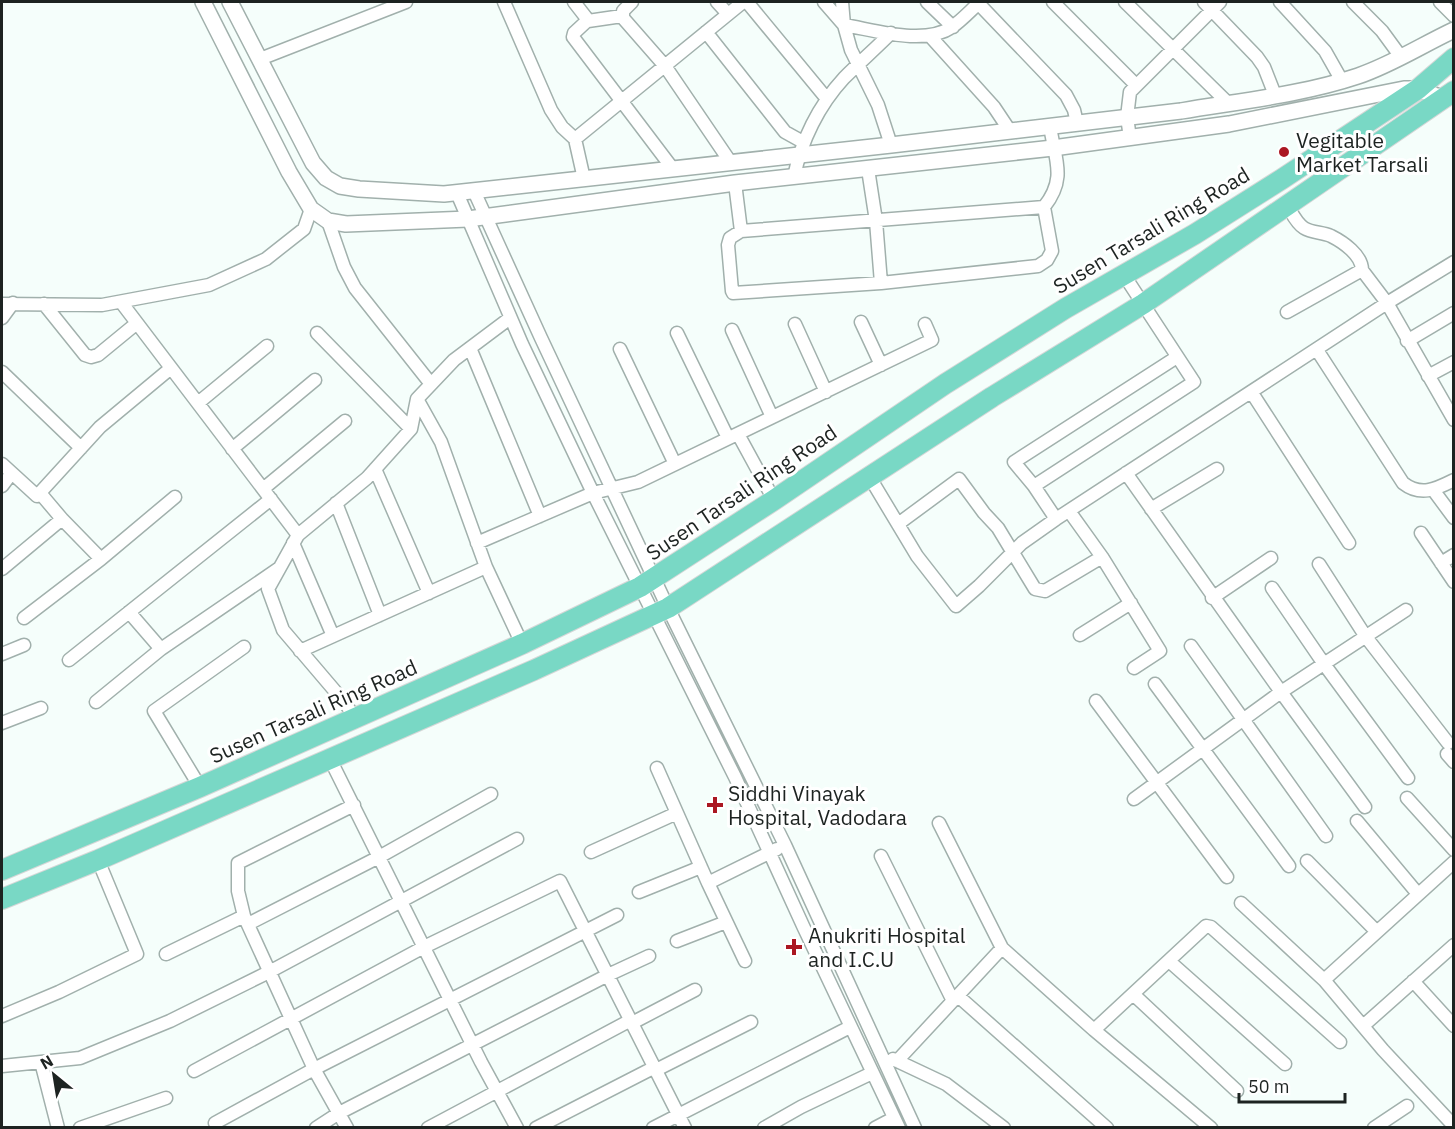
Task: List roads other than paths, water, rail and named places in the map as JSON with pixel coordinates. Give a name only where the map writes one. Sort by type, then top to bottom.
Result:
[{"type":"main road","name":"Susen Tarsali Ring Road","points":[[2,870],[200,787],[522,644],[648,582],[945,384],[1066,308],[1214,222],[1418,89],[1454,58]]},
{"type":"main road","points":[[2,899],[98,860],[330,759],[661,612],[992,397],[1143,304],[1448,95]]},
{"type":"street","points":[[203,2],[310,209],[328,222],[346,224],[468,219],[735,183],[1053,148],[1229,124],[1404,89],[1418,89],[1448,95]]},
{"type":"street","points":[[230,2],[313,163],[326,178],[340,186],[359,189],[444,194],[730,163],[801,149],[891,145],[1228,103],[1342,81],[1401,57],[1454,30]]},
{"type":"street","points":[[260,60],[406,2]]},
{"type":"street","points":[[504,2],[551,110],[562,127],[575,139],[584,179]]},
{"type":"street","points":[[574,2],[588,21]]},
{"type":"street","points":[[622,15],[632,2]]},
{"type":"street","points":[[717,2],[728,14]]},
{"type":"street","points":[[575,139],[745,2],[827,99]]},
{"type":"street","points":[[824,2],[844,25],[891,33],[930,36],[953,27],[979,2],[1065,95],[1074,110],[1077,123]]},
{"type":"street","points":[[842,2],[844,25],[851,50],[878,105],[891,145]]},
{"type":"street","points":[[927,2],[953,27]]},
{"type":"street","points":[[1053,2],[1136,85]]},
{"type":"street","points":[[1125,2],[1228,103]]},
{"type":"street","points":[[1280,2],[1316,38],[1342,81]]},
{"type":"street","points":[[1353,2],[1382,32],[1401,57]]},
{"type":"street","points":[[1440,2],[1454,16]]},
{"type":"street","points":[[1130,138],[1127,117],[1130,92],[1212,4],[1264,67],[1275,95]]},
{"type":"street","points":[[622,15],[588,21],[574,33],[573,37],[673,169]]},
{"type":"street","points":[[622,15],[665,66],[730,163]]},
{"type":"street","points":[[706,32],[801,149]]},
{"type":"street","points":[[794,177],[801,149],[827,99],[844,78],[891,33]]},
{"type":"street","points":[[930,36],[994,107],[1011,131]]},
{"type":"street","points":[[1044,207],[741,231],[730,238],[728,244],[729,273],[733,293],[881,283],[1038,266],[1047,260],[1052,251],[1044,207],[1056,189],[1059,179],[1050,126]]},
{"type":"street","points":[[868,169],[876,221],[881,283]]},
{"type":"street","points":[[735,183],[741,231]]},
{"type":"street","points":[[474,191],[612,488],[648,582],[735,777],[896,1123],[875,1128]]},
{"type":"street","points":[[457,193],[510,318],[593,493],[648,582],[661,612],[785,845],[915,1128]]},
{"type":"street","points":[[1287,205],[1298,223],[1304,228],[1331,236],[1358,257],[1362,270],[1387,303],[1407,341],[1452,413]]},
{"type":"street","points":[[2,318],[7,304],[102,305],[209,285],[266,259],[304,229],[310,209]]},
{"type":"street","points":[[328,222],[344,267],[355,288],[431,384]]},
{"type":"street","points":[[869,477],[916,556],[956,606],[1022,543],[1056,519],[1387,303],[1454,262]]},
{"type":"street","points":[[1287,312],[1362,270]]},
{"type":"street","points":[[1034,486],[1194,382],[1124,275]]},
{"type":"street","points":[[121,302],[267,494],[295,539],[333,636]]},
{"type":"street","points":[[44,304],[85,355],[91,357],[98,355],[137,323]]},
{"type":"street","points":[[1407,341],[1454,313]]},
{"type":"street","points":[[355,718],[346,704],[283,630],[268,589],[295,539],[375,469],[411,429],[417,399],[454,360],[510,318]]},
{"type":"street","points":[[861,322],[881,365]]},
{"type":"street","points":[[795,324],[826,392]]},
{"type":"street","points":[[477,543],[593,493],[638,482],[826,392],[932,340],[925,324]]},
{"type":"street","points":[[732,330],[772,417]]},
{"type":"street","points":[[316,333],[411,429]]},
{"type":"street","points":[[677,333],[733,436],[774,500]]},
{"type":"street","points":[[198,403],[267,346]]},
{"type":"street","points":[[470,348],[540,516]]},
{"type":"street","points":[[620,349],[675,464]]},
{"type":"street","points":[[1317,350],[1404,483],[1414,489],[1434,491],[1454,480]]},
{"type":"street","points":[[1056,519],[1034,486],[1014,462],[1177,357]]},
{"type":"street","points":[[1428,376],[1454,362]]},
{"type":"street","points":[[2,464],[37,496],[100,427],[171,368]]},
{"type":"street","points":[[2,372],[81,448]]},
{"type":"street","points":[[232,449],[315,381]]},
{"type":"street","points":[[1252,393],[1349,543]]},
{"type":"street","points":[[417,399],[441,442],[486,567],[522,644]]},
{"type":"street","points":[[69,660],[267,494],[345,421]]},
{"type":"street","points":[[1151,509],[1217,468]]},
{"type":"street","points":[[375,469],[429,593]]},
{"type":"street","points":[[1126,473],[1212,598],[1365,807]]},
{"type":"street","points":[[2,486],[11,474]]},
{"type":"street","points":[[898,524],[959,479],[998,528],[1035,589],[1045,591],[1102,556]]},
{"type":"street","points":[[1434,491],[1454,518]]},
{"type":"street","points":[[40,493],[101,559]]},
{"type":"street","points":[[24,618],[101,559],[175,497]]},
{"type":"street","points":[[336,503],[380,615]]},
{"type":"street","points":[[1069,511],[1102,556],[1160,651],[1134,668]]},
{"type":"street","points":[[2,569],[62,519]]},
{"type":"street","points":[[1421,533],[1454,582]]},
{"type":"street","points":[[1441,563],[1454,555]]},
{"type":"street","points":[[1212,598],[1271,558]]},
{"type":"street","points":[[1319,564],[1366,637],[1450,753]]},
{"type":"street","points":[[96,702],[161,649],[279,567]]},
{"type":"street","points":[[300,651],[486,567]]},
{"type":"street","points":[[1272,588],[1324,664],[1408,778]]},
{"type":"street","points":[[1080,635],[1131,603]]},
{"type":"street","points":[[1134,799],[1281,692],[1406,610]]},
{"type":"street","points":[[129,612],[161,649]]},
{"type":"street","points":[[2,654],[24,645]]},
{"type":"street","points":[[1191,646],[1326,836]]},
{"type":"street","points":[[200,787],[154,711],[244,647]]},
{"type":"street","points":[[1155,684],[1289,866]]},
{"type":"street","points":[[1096,701],[1227,877]]},
{"type":"street","points":[[2,723],[41,708]]},
{"type":"street","points":[[330,759],[472,1044],[517,1128]]},
{"type":"street","points":[[657,768],[700,867],[745,961]]},
{"type":"street","points":[[166,954],[246,920],[379,857],[491,794]]},
{"type":"street","points":[[1407,798],[1454,850]]},
{"type":"street","points":[[347,1128],[314,1069],[246,920],[238,891],[238,863],[354,806]]},
{"type":"street","points":[[591,852],[677,813]]},
{"type":"street","points":[[1358,821],[1418,894]]},
{"type":"street","points":[[939,823],[1002,948],[1094,1030],[1211,1128]]},
{"type":"street","points":[[2,1066],[80,1058],[170,1022],[269,972],[518,839]]},
{"type":"street","points":[[708,884],[785,845]]},
{"type":"street","points":[[881,856],[956,998],[1107,1128]]},
{"type":"street","points":[[2,1016],[59,992],[137,954],[98,860]]},
{"type":"street","points":[[1307,861],[1377,932]]},
{"type":"street","points":[[1324,980],[1454,862]]},
{"type":"street","points":[[639,892],[700,867]]},
{"type":"street","points":[[194,1071],[424,947],[560,880],[685,1128]]},
{"type":"street","points":[[1241,903],[1324,980],[1454,1126]]},
{"type":"street","points":[[215,1123],[314,1069],[616,915]]},
{"type":"street","points":[[677,942],[726,922]]},
{"type":"street","points":[[1094,1030],[1206,926],[1211,927],[1340,1042]]},
{"type":"street","points":[[1363,1026],[1454,945]]},
{"type":"street","points":[[897,1061],[1002,948]]},
{"type":"street","points":[[316,1128],[339,1113],[472,1044],[649,956]]},
{"type":"street","points":[[1169,961],[1285,1064]]},
{"type":"street","points":[[1413,981],[1454,1026]]},
{"type":"street","points":[[428,1128],[694,990]]},
{"type":"street","points":[[1133,994],[1237,1091]]},
{"type":"street","points":[[536,1128],[751,1022]]},
{"type":"street","points":[[653,1128],[850,1027]]},
{"type":"street","points":[[863,1052],[880,1053],[946,1084],[1004,1128]]},
{"type":"street","points":[[41,1062],[58,1128]]},
{"type":"street","points":[[764,1128],[801,1107],[872,1073]]},
{"type":"street","points":[[80,1128],[166,1098]]},
{"type":"street","points":[[1374,1128],[1407,1106]]},
{"type":"place","name":"Vegitable Market Tarsali","points":[[1284,152]]},
{"type":"place","name":"Siddhi Vinayak Hospital, Vadodara","points":[[715,805]]},
{"type":"place","name":"Anukriti Hospital and I.C.U","points":[[794,947]]}]
